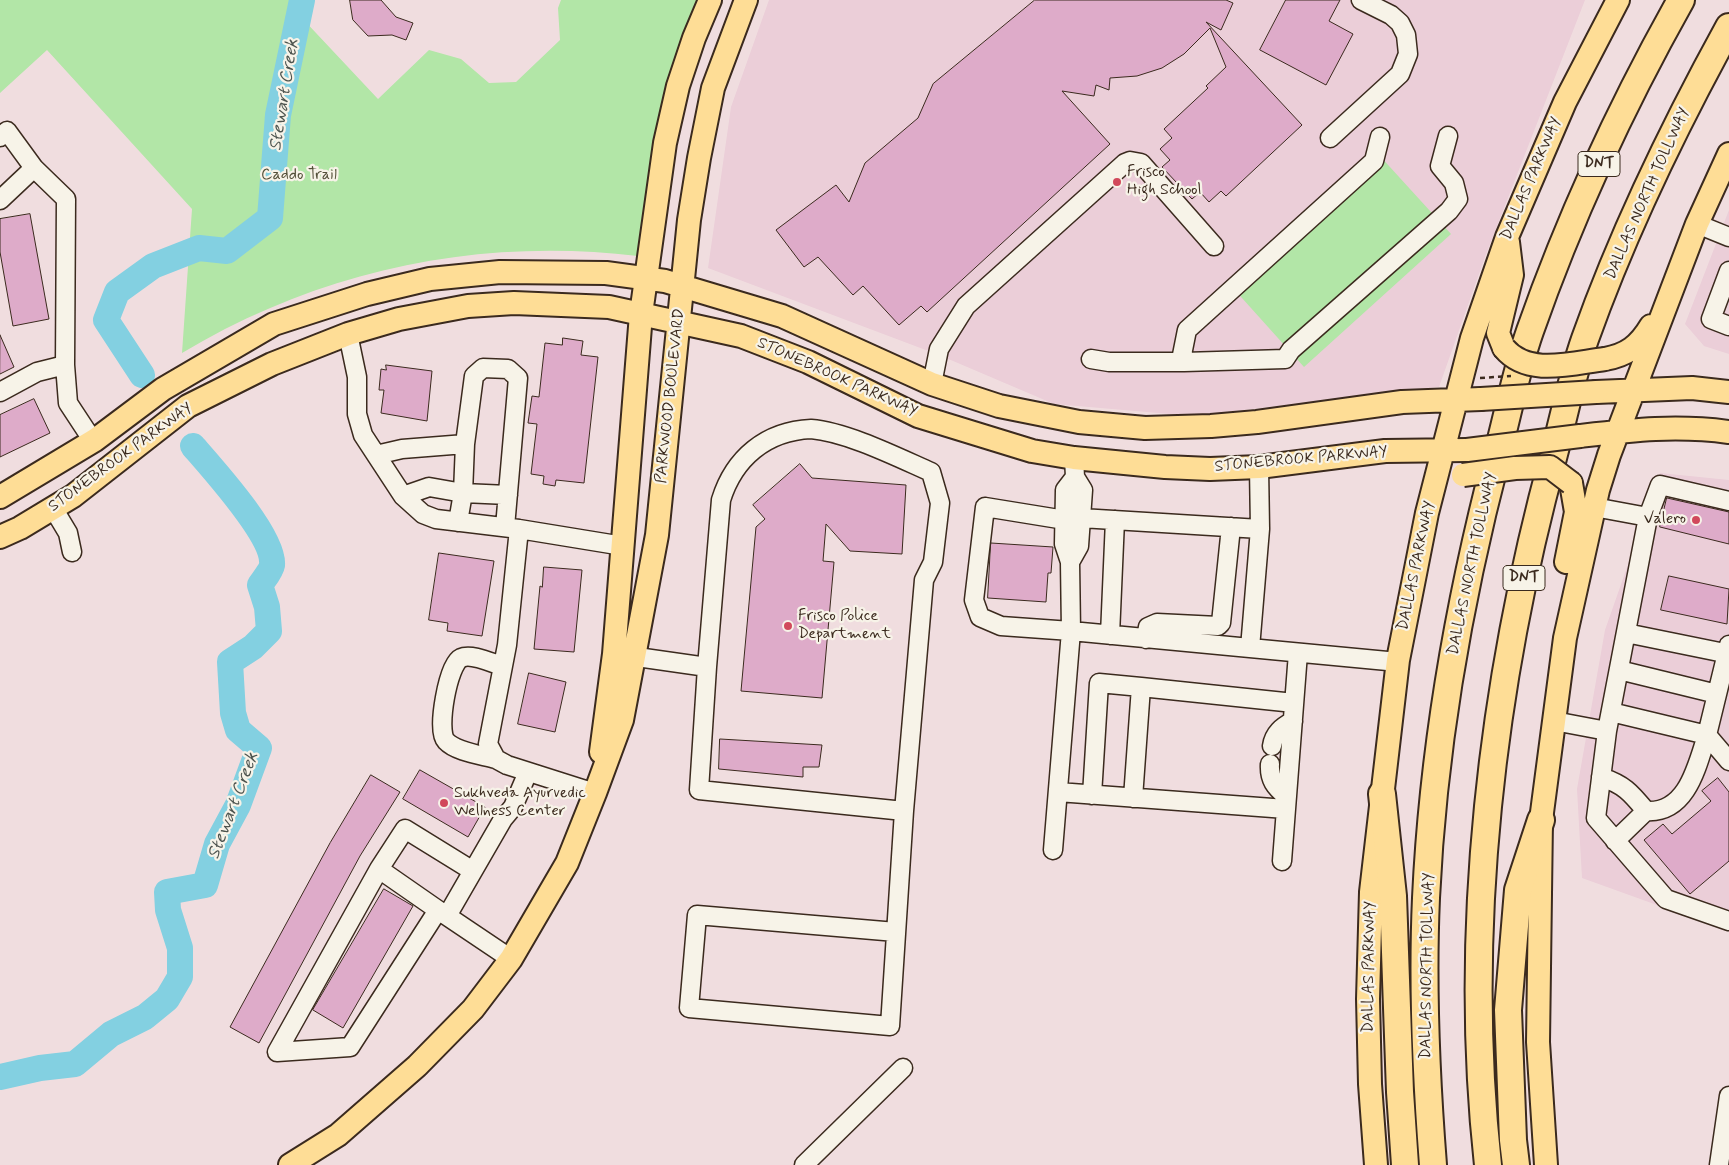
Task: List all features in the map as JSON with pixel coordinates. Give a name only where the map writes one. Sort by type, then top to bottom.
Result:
[{"type":"highway","name":"DALLAS NORTH TOLLWAY","points":[[1433,1165],[1424,1002],[1426,898],[1446,691],[1464,595],[1485,502],[1529,334],[1566,238],[1606,149],[1648,59],[1681,0]]},
{"type":"highway","name":"DALLAS NORTH TOLLWAY","points":[[1488,1165],[1480,1054],[1480,947],[1486,844],[1496,741],[1512,636],[1538,512],[1584,341],[1612,270],[1660,162],[1700,79],[1729,27]]},
{"type":"highway","points":[[1382,794],[1393,896],[1400,1092],[1406,1165]]},
{"type":"highway","points":[[1516,1165],[1513,1140],[1508,1010],[1518,890],[1541,820]]},
{"type":"main road","name":"PARKWOOD BOULEVARD","points":[[290,1165],[338,1135],[417,1066],[473,1009],[511,959],[567,863],[622,720],[625,655],[623,546],[641,314],[665,143],[678,86],[694,38],[710,0]]},
{"type":"main road","name":"PARKWOOD BOULEVARD","points":[[625,655],[657,535],[689,220],[699,158],[714,88],[746,0]]},
{"type":"main road","name":"DALLAS PARKWAY","points":[[1376,1165],[1370,1084],[1371,892],[1398,662],[1427,513],[1472,338],[1507,236],[1565,102],[1618,0]]},
{"type":"main road","points":[[694,38],[727,51]]},
{"type":"main road","points":[[1546,1165],[1538,1042],[1541,820],[1565,638],[1594,507],[1617,431],[1697,224],[1729,154]]},
{"type":"main road","points":[[1507,236],[1512,275],[1498,333],[1504,348],[1511,356],[1527,365],[1540,366],[1621,356],[1639,343],[1666,303]]},
{"type":"main road","name":"STONEBROOK PARKWAY","points":[[0,497],[93,441],[163,389],[274,324],[340,302],[430,279],[500,272],[555,270],[606,272],[646,277],[683,286],[782,316],[932,384],[999,406],[1079,422],[1145,428],[1212,426],[1256,422],[1402,402],[1634,389],[1692,388],[1729,392]]},
{"type":"main road","points":[[340,302],[348,334]]},
{"type":"main road","name":"STONEBROOK PARKWAY","points":[[0,537],[20,528],[73,496],[188,406],[272,364],[348,334],[399,319],[468,306],[514,303],[561,303],[609,307],[741,336],[772,347],[918,416],[1032,451],[1074,468],[1259,467],[1385,451],[1467,450],[1617,431],[1691,427],[1729,432]]},
{"type":"main road","points":[[1074,468],[1079,422]]},
{"type":"main road","points":[[1427,513],[1443,489],[1463,475],[1515,468],[1550,467],[1571,483],[1576,512],[1557,604],[1565,638]]},
{"type":"street","points":[[1330,138],[1400,74],[1406,61],[1408,43],[1400,23],[1391,15],[1361,0]]},
{"type":"street","points":[[0,137],[6,131],[34,168],[66,199],[65,365],[68,403],[93,441]]},
{"type":"street","points":[[1091,359],[1109,362],[1184,362],[1285,359],[1291,350],[1449,210],[1458,199],[1454,184],[1440,166],[1448,136]]},
{"type":"street","points":[[1184,362],[1182,355],[1187,330],[1374,161],[1380,137]]},
{"type":"street","points":[[932,384],[939,350],[966,306],[1124,163],[1130,161],[1141,163],[1214,246]]},
{"type":"street","points":[[0,199],[34,168]]},
{"type":"street","points":[[1697,224],[1729,237]]},
{"type":"street","points":[[1729,271],[1711,319],[1729,326]]},
{"type":"street","points":[[348,334],[357,377],[357,414],[359,424],[376,455],[403,496],[423,514],[436,519],[512,528],[623,546]]},
{"type":"street","points":[[0,392],[37,372],[65,365]]},
{"type":"street","points":[[458,522],[465,444],[474,376],[483,368],[508,369],[518,378],[508,496],[512,528],[507,645],[488,735],[490,751],[496,759]]},
{"type":"street","points":[[896,932],[697,915],[689,1008],[890,1026],[904,811],[924,580],[932,562],[940,503],[931,472],[872,447],[822,430],[802,430],[784,433],[765,441],[751,451],[736,467],[721,500],[699,790],[904,811]]},
{"type":"street","points":[[376,455],[402,449],[465,444]]},
{"type":"street","points":[[1250,648],[1260,529],[1259,467]]},
{"type":"street","points":[[1053,850],[1071,631],[1070,562],[1064,544],[1073,519],[1065,490],[1074,468]]},
{"type":"street","points":[[1729,501],[1660,485],[1648,517],[1607,731],[1596,818],[1666,899],[1729,921]]},
{"type":"street","points":[[403,496],[429,487],[462,493],[508,496]]},
{"type":"street","points":[[1260,529],[1073,519],[985,507],[974,600],[980,617],[1001,626],[1398,662]]},
{"type":"street","points":[[1594,507],[1648,517]]},
{"type":"street","points":[[53,508],[68,533],[72,552]]},
{"type":"street","points":[[1110,635],[1115,520]]},
{"type":"street","points":[[1146,639],[1148,627],[1157,623],[1218,626],[1221,623],[1231,527]]},
{"type":"street","points":[[1601,778],[1620,783],[1646,811],[1656,812],[1676,804],[1694,773],[1707,735],[1728,651],[1626,633]]},
{"type":"street","points":[[1282,861],[1298,653]]},
{"type":"street","points":[[625,655],[707,667]]},
{"type":"street","points":[[502,666],[468,657],[461,658],[453,665],[449,676],[441,731],[445,740],[454,746],[496,759],[507,765],[595,793]]},
{"type":"street","points":[[1619,670],[1717,694]]},
{"type":"street","points":[[1092,795],[1099,683],[1294,703]]},
{"type":"street","points":[[1133,798],[1141,687]]},
{"type":"street","points":[[1611,712],[1707,735],[1729,761]]},
{"type":"street","points":[[1272,746],[1273,739],[1280,729],[1293,721]]},
{"type":"street","points":[[1554,721],[1607,731]]},
{"type":"street","points":[[1270,764],[1269,775],[1286,803]]},
{"type":"street","points":[[473,871],[405,829],[379,870],[277,1052],[350,1047],[473,871],[503,819],[513,808],[528,772]]},
{"type":"street","points":[[1058,792],[1133,798],[1286,803]]},
{"type":"street","points":[[1615,841],[1646,811]]},
{"type":"street","points":[[379,870],[511,959]]},
{"type":"street","points":[[804,1165],[903,1068]]},
{"type":"street","points":[[1718,1165],[1729,1096]]},
{"type":"shaded area","name":"Frisco High School","points":[[769,0],[1585,0],[1485,257],[1439,387],[1193,416],[1054,404],[939,355],[708,268],[731,107]]},
{"type":"shaded area","points":[[1729,210],[1729,354],[1704,346],[1685,324]]},
{"type":"shaded area","points":[[1660,473],[1729,480],[1729,931],[1582,878],[1577,789],[1605,630]]},
{"type":"green space","name":"Caddo Trail","points":[[0,0],[302,0],[301,17],[378,99],[429,50],[461,59],[489,83],[516,82],[560,40],[558,8],[561,0],[697,0],[674,64],[658,126],[638,256],[578,251],[518,251],[460,256],[402,266],[345,281],[289,300],[235,324],[182,353],[192,209],[47,50],[0,93]]},
{"type":"green space","points":[[1379,155],[1451,234],[1304,367],[1233,288]]},
{"type":"building","points":[[350,0],[381,0],[396,17],[413,23],[406,40],[392,35],[368,36],[353,20]]},
{"type":"building","name":"Frisco High School","points":[[1035,0],[1226,0],[1233,3],[1221,30],[1206,22],[1302,125],[1226,196],[1221,191],[1209,202],[1200,192],[1192,199],[1162,167],[1170,160],[1160,149],[1172,138],[1164,129],[1208,88],[1206,86],[1226,67],[1210,28],[1184,54],[1162,68],[1137,76],[1110,78],[1109,90],[1096,85],[1094,96],[1062,91],[1110,144],[927,312],[921,306],[899,325],[863,286],[853,295],[818,257],[804,267],[776,230],[836,185],[849,202],[865,163],[918,118],[933,84]]},
{"type":"building","points":[[1286,0],[1340,0],[1329,21],[1353,34],[1326,85],[1260,50]]},
{"type":"building","points":[[30,214],[49,319],[13,326],[0,252],[0,219]]},
{"type":"building","points":[[0,335],[14,367],[0,374]]},
{"type":"building","points":[[563,338],[583,341],[581,355],[598,357],[584,483],[556,480],[555,486],[543,484],[544,476],[531,474],[537,424],[528,423],[532,396],[539,397],[545,343],[562,345]]},
{"type":"building","points":[[386,365],[432,371],[427,421],[381,413],[384,390],[379,390],[381,369],[386,370]]},
{"type":"building","points":[[34,399],[50,433],[0,457],[0,415]]},
{"type":"building","name":"Frisco Police Department","points":[[800,464],[812,478],[906,485],[902,554],[850,551],[826,524],[823,561],[834,562],[822,698],[741,691],[756,527],[765,519],[753,505]]},
{"type":"building","name":"Valero","points":[[1667,498],[1729,512],[1729,544],[1660,527]]},
{"type":"building","points":[[991,543],[1053,547],[1051,573],[1048,573],[1046,602],[988,598]]},
{"type":"building","points":[[439,553],[494,561],[482,636],[447,631],[448,623],[429,620]]},
{"type":"building","points":[[544,567],[582,570],[574,652],[534,649],[540,586],[542,587]]},
{"type":"building","points":[[1669,576],[1729,589],[1727,624],[1661,610]]},
{"type":"building","points":[[529,673],[566,682],[555,732],[518,724]]},
{"type":"building","points":[[720,739],[822,745],[819,767],[803,767],[803,777],[719,769]]},
{"type":"building","name":"Sukhveda Ayurvedic Wellness Center","points":[[420,770],[485,807],[468,837],[403,799]]},
{"type":"building","points":[[371,775],[400,792],[360,856],[259,1043],[230,1027],[330,843]]},
{"type":"building","points":[[1718,778],[1729,792],[1729,861],[1690,894],[1644,840],[1663,824],[1672,834],[1711,801],[1702,791]]},
{"type":"building","points":[[384,889],[413,906],[343,1028],[313,1010]]},
{"type":"waterway","name":"Stewart Creek","points":[[142,375],[106,320],[117,292],[153,266],[199,248],[227,251],[270,218],[278,115],[302,0]]},
{"type":"waterway","name":"Stewart Creek","points":[[0,1077],[40,1068],[75,1064],[111,1034],[145,1017],[167,999],[180,977],[180,948],[168,910],[167,892],[205,885],[217,844],[238,805],[259,748],[238,730],[233,713],[230,662],[253,647],[269,631],[267,607],[260,585],[272,565],[270,553],[264,538],[241,503],[193,446]]},
{"type":"place","name":"Frisco High School","points":[[1117,182]]},
{"type":"place","name":"Valero","points":[[1696,520]]},
{"type":"place","name":"Frisco Police Department","points":[[788,626]]},
{"type":"place","name":"Sukhveda Ayurvedic Wellness Center","points":[[444,803]]}]
